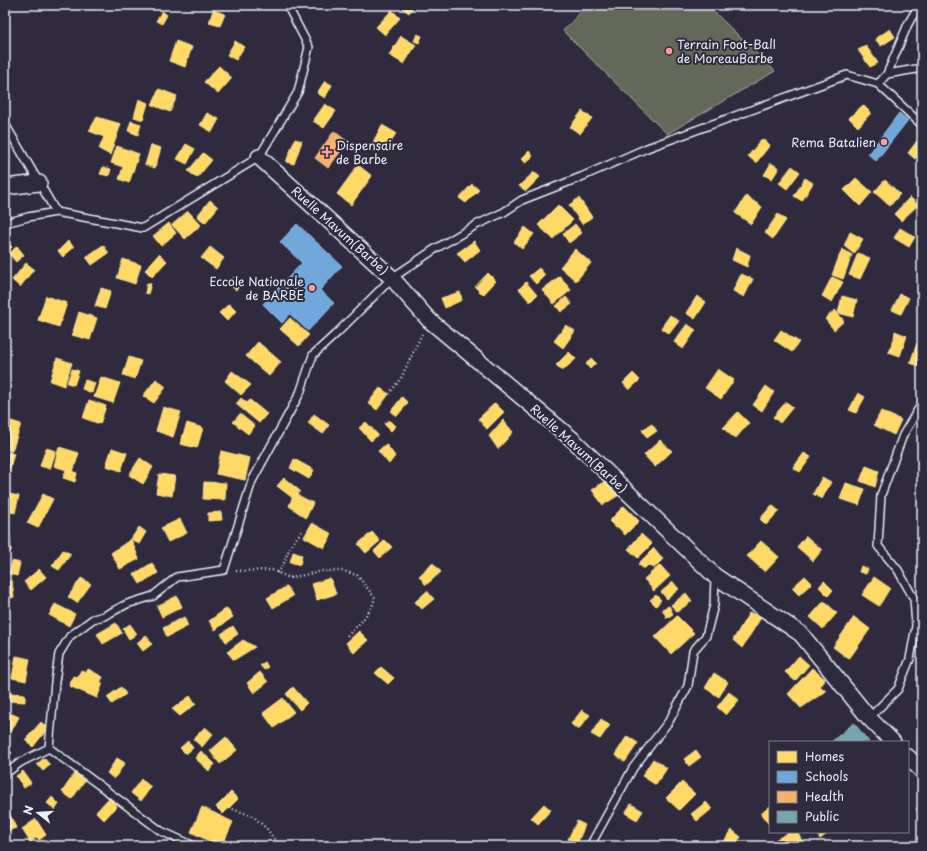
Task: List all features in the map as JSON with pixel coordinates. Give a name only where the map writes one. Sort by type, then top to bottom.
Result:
[{"type":"street","name":"Ruelle Mavum(Barbe)","points":[[259,157],[392,278],[429,320],[572,439],[715,576],[801,634],[870,718],[892,741]]},
{"type":"street","points":[[5,187],[40,183]]},
{"type":"street","points":[[909,758],[922,771]]},
{"type":"lane","points":[[5,223],[56,212],[142,228],[259,157],[298,92],[309,47],[287,5]]},
{"type":"lane","points":[[878,84],[887,74],[908,24],[919,5]]},
{"type":"lane","points":[[887,74],[922,68]]},
{"type":"lane","points":[[49,748],[59,654],[70,636],[92,619],[104,616],[127,604],[153,596],[176,577],[224,570],[252,481],[300,393],[313,354],[338,332],[392,278],[435,249],[476,225],[504,212],[522,200],[581,177],[647,148],[847,76],[878,84],[922,125]]},
{"type":"lane","points":[[5,124],[56,212]]},
{"type":"lane","points":[[870,718],[898,689],[910,659],[916,626],[914,599],[898,570],[878,546],[881,494],[903,435],[922,403]]},
{"type":"lane","points":[[590,846],[633,768],[669,721],[688,686],[693,651],[706,636],[714,605],[715,576]]},
{"type":"lane","points":[[5,774],[21,762],[49,748]]},
{"type":"lane","points":[[49,748],[161,831],[194,846]]},
{"type":"path","points":[[389,394],[401,378],[423,331]]},
{"type":"path","points":[[277,572],[284,566],[294,541],[303,530]]},
{"type":"path","points":[[224,570],[272,570],[290,578],[323,571],[343,571],[357,575],[375,598],[372,607],[362,621],[347,636]]},
{"type":"path","points":[[229,808],[252,816],[268,830],[279,846]]},
{"type":"green space","name":"Terrain Foot-Ball de MoreauBarbe","points":[[587,5],[707,5],[775,71],[667,134],[563,31]]},
{"type":"building: Homes","points":[[404,5],[415,5],[409,13],[402,8]]},
{"type":"building: Homes","points":[[213,10],[225,14],[220,26],[209,23]]},
{"type":"building: Homes","points":[[392,10],[400,18],[385,35],[376,27]]},
{"type":"building: Homes","points":[[162,11],[167,15],[162,24],[156,21]]},
{"type":"building: Homes","points":[[890,29],[895,37],[881,46],[875,39]]},
{"type":"building: Homes","points":[[417,34],[422,36],[419,43],[414,41]]},
{"type":"building: Homes","points":[[401,36],[416,45],[404,64],[389,55]]},
{"type":"building: Homes","points":[[176,41],[192,47],[185,67],[169,61]]},
{"type":"building: Homes","points":[[235,41],[244,47],[236,60],[227,55]]},
{"type":"building: Homes","points":[[866,46],[878,63],[870,67],[858,50]]},
{"type":"building: Homes","points":[[219,66],[232,78],[218,94],[204,82]]},
{"type":"building: Homes","points":[[325,81],[332,85],[325,98],[317,93]]},
{"type":"building: Homes","points":[[159,89],[177,96],[170,112],[152,105]]},
{"type":"building: Homes","points":[[139,99],[148,103],[143,120],[134,117]]},
{"type":"building: Homes","points":[[325,104],[336,111],[324,128],[313,121]]},
{"type":"building: Homes","points":[[863,105],[871,113],[858,127],[849,118]]},
{"type":"building: Homes","points":[[582,111],[592,118],[580,134],[570,127]]},
{"type":"building: Homes","points":[[207,113],[219,119],[212,132],[200,125]]},
{"type":"building: Homes","points":[[97,117],[121,124],[110,155],[99,149],[104,137],[89,131]]},
{"type":"building: Homes","points":[[131,121],[141,124],[138,135],[128,131]]},
{"type":"building: Homes","points":[[382,125],[396,133],[387,150],[373,142]]},
{"type":"building: Homes","points":[[920,137],[922,138],[922,150],[915,159],[908,153]]},
{"type":"building: Homes","points":[[295,139],[302,141],[294,164],[286,162]]},
{"type":"building: Homes","points":[[762,139],[770,145],[756,163],[748,156]]},
{"type":"building: Homes","points":[[186,144],[195,149],[187,164],[177,159]]},
{"type":"building: Homes","points":[[151,145],[161,148],[155,168],[145,165]]},
{"type":"building: Homes","points":[[117,146],[139,154],[129,183],[119,179],[123,167],[111,163]]},
{"type":"building: Homes","points":[[529,151],[533,156],[526,163],[521,159]]},
{"type":"building: Homes","points":[[203,153],[212,160],[197,178],[188,171]]},
{"type":"building: Homes","points":[[771,163],[779,168],[772,179],[764,175]]},
{"type":"building: Homes","points":[[358,165],[372,176],[351,205],[337,194]]},
{"type":"building: Homes","points":[[792,166],[800,172],[787,189],[779,183]]},
{"type":"building: Homes","points":[[103,167],[111,169],[109,176],[100,174]]},
{"type":"building: Homes","points":[[534,172],[540,177],[526,191],[519,186]]},
{"type":"building: Homes","points":[[805,178],[813,183],[802,201],[794,196]]},
{"type":"building: Homes","points":[[856,178],[872,192],[860,206],[844,190]]},
{"type":"building: Homes","points":[[885,180],[900,194],[890,206],[874,192]]},
{"type":"building: Homes","points":[[472,184],[479,190],[466,203],[459,198]]},
{"type":"building: Homes","points":[[746,196],[762,207],[751,224],[735,213]]},
{"type":"building: Homes","points":[[910,197],[918,205],[901,221],[894,214]]},
{"type":"building: Homes","points":[[579,198],[592,217],[582,224],[569,205]]},
{"type":"building: Homes","points":[[210,200],[218,207],[205,223],[197,216]]},
{"type":"building: Homes","points":[[558,205],[573,220],[553,239],[538,225]]},
{"type":"building: Homes","points":[[188,211],[201,225],[185,239],[172,225]]},
{"type":"building: Homes","points":[[778,214],[786,220],[773,239],[765,233]]},
{"type":"building: Homes","points":[[169,223],[176,233],[161,246],[153,236]]},
{"type":"building: Homes","points":[[575,224],[582,233],[569,243],[563,234]]},
{"type":"building: Homes","points":[[525,227],[534,234],[522,249],[514,242]]},
{"type":"building: Homes","points":[[900,228],[915,237],[909,247],[894,238]]},
{"type":"building: Homes","points":[[850,232],[863,239],[854,254],[844,246]]},
{"type":"building: Homes","points":[[5,241],[12,247],[5,254]]},
{"type":"building: Homes","points":[[68,241],[74,247],[63,257],[58,251]]},
{"type":"building: Homes","points":[[474,241],[480,250],[465,262],[457,253]]},
{"type":"building: Homes","points":[[103,245],[109,253],[92,265],[86,257]]},
{"type":"building: Homes","points":[[17,246],[24,255],[16,262],[9,254]]},
{"type":"building: Homes","points":[[210,247],[224,258],[216,269],[201,258]]},
{"type":"building: Homes","points":[[736,248],[750,255],[747,267],[732,260]]},
{"type":"building: Homes","points":[[575,249],[591,263],[576,281],[560,267]]},
{"type":"building: Homes","points":[[842,249],[852,255],[843,279],[832,275]]},
{"type":"building: Homes","points":[[858,253],[870,258],[860,279],[849,275]]},
{"type":"building: Homes","points":[[159,254],[167,261],[152,277],[145,270]]},
{"type":"building: Homes","points":[[123,259],[141,265],[135,284],[117,278]]},
{"type":"building: Homes","points":[[26,263],[34,269],[20,287],[12,280]]},
{"type":"building: Homes","points":[[539,268],[545,275],[536,284],[529,276]]},
{"type":"building: Homes","points":[[488,273],[496,281],[483,295],[475,287]]},
{"type":"building: Homes","points":[[741,274],[753,279],[744,297],[733,291]]},
{"type":"building: Homes","points":[[560,276],[571,290],[554,304],[542,290]]},
{"type":"building: Homes","points":[[234,277],[242,283],[236,290],[228,284]]},
{"type":"building: Homes","points":[[832,277],[843,282],[832,302],[822,296]]},
{"type":"building: Homes","points":[[526,282],[537,295],[530,302],[519,289]]},
{"type":"building: Homes","points":[[147,283],[151,284],[148,294],[145,293]]},
{"type":"building: Homes","points":[[101,288],[111,291],[105,309],[95,306]]},
{"type":"building: Homes","points":[[460,292],[462,300],[445,308],[441,298]]},
{"type":"building: Homes","points":[[900,294],[909,298],[901,314],[892,310]]},
{"type":"building: Homes","points":[[46,296],[67,303],[59,327],[38,320]]},
{"type":"building: Homes","points":[[697,296],[706,302],[695,319],[686,313]]},
{"type":"building: Homes","points":[[842,296],[857,300],[853,317],[838,313]]},
{"type":"building: Homes","points":[[566,297],[572,304],[561,312],[556,306]]},
{"type":"building: Homes","points":[[229,304],[236,311],[227,321],[219,313]]},
{"type":"building: Homes","points":[[922,308],[922,325],[918,324]]},
{"type":"building: Homes","points":[[835,310],[844,321],[834,330],[825,319]]},
{"type":"building: Homes","points":[[79,312],[97,318],[90,340],[72,335]]},
{"type":"building: Homes","points":[[670,315],[679,321],[669,334],[661,328]]},
{"type":"building: Homes","points":[[290,318],[309,335],[299,346],[280,329]]},
{"type":"building: Homes","points":[[687,324],[696,330],[683,349],[674,342]]},
{"type":"building: Homes","points":[[566,325],[575,331],[563,348],[554,341]]},
{"type":"building: Homes","points":[[781,330],[799,342],[792,352],[774,340]]},
{"type":"building: Homes","points":[[895,331],[907,336],[900,356],[888,352],[894,339]]},
{"type":"building: Homes","points":[[258,342],[281,362],[269,376],[246,356]]},
{"type":"building: Homes","points":[[917,343],[922,345],[922,367],[910,363]]},
{"type":"building: Homes","points":[[569,352],[576,359],[562,371],[556,365]]},
{"type":"building: Homes","points":[[129,357],[141,361],[135,379],[123,375]]},
{"type":"building: Homes","points":[[57,358],[72,363],[64,386],[50,381]]},
{"type":"building: Homes","points":[[591,358],[596,363],[590,369],[586,364]]},
{"type":"building: Homes","points":[[72,369],[79,371],[74,385],[67,383]]},
{"type":"building: Homes","points":[[718,369],[734,380],[721,399],[705,388]]},
{"type":"building: Homes","points":[[232,371],[251,385],[241,395],[225,381]]},
{"type":"building: Homes","points":[[633,373],[640,380],[629,390],[623,383]]},
{"type":"building: Homes","points":[[101,377],[120,383],[113,403],[94,397]]},
{"type":"building: Homes","points":[[156,379],[166,387],[154,403],[143,396]]},
{"type":"building: Homes","points":[[85,380],[95,383],[92,393],[82,389]]},
{"type":"building: Homes","points":[[766,386],[774,392],[762,411],[753,405]]},
{"type":"building: Homes","points":[[380,388],[389,394],[377,410],[368,403]]},
{"type":"building: Homes","points":[[858,393],[865,397],[856,413],[849,410]]},
{"type":"building: Homes","points":[[402,397],[408,403],[397,416],[391,411]]},
{"type":"building: Homes","points":[[241,398],[247,403],[250,400],[267,414],[259,423],[236,404]]},
{"type":"building: Homes","points":[[89,400],[106,406],[100,424],[83,418]]},
{"type":"building: Homes","points":[[786,402],[793,407],[780,423],[773,417]]},
{"type":"building: Homes","points":[[495,403],[504,412],[487,429],[478,419]]},
{"type":"building: Homes","points":[[163,407],[181,412],[173,437],[156,431]]},
{"type":"building: Homes","points":[[881,411],[901,420],[894,435],[874,425]]},
{"type":"building: Homes","points":[[738,412],[749,423],[735,439],[723,428]]},
{"type":"building: Homes","points":[[240,414],[255,426],[248,434],[233,422]]},
{"type":"building: Homes","points":[[314,414],[329,425],[323,434],[308,423]]},
{"type":"building: Homes","points":[[8,420],[21,424],[12,451],[5,449],[5,431]]},
{"type":"building: Homes","points":[[389,420],[396,426],[391,431],[384,424]]},
{"type":"building: Homes","points":[[503,420],[513,432],[498,449],[489,436]]},
{"type":"building: Homes","points":[[366,422],[378,435],[371,441],[359,428]]},
{"type":"building: Homes","points":[[187,423],[203,428],[197,448],[180,444]]},
{"type":"building: Homes","points":[[652,424],[657,431],[647,438],[642,430]]},
{"type":"building: Homes","points":[[660,440],[672,451],[655,467],[644,455]]},
{"type":"building: Homes","points":[[386,444],[395,456],[389,464],[378,451]]},
{"type":"building: Homes","points":[[59,447],[79,453],[73,472],[54,466]]},
{"type":"building: Homes","points":[[46,448],[56,451],[50,469],[40,466]]},
{"type":"building: Homes","points":[[112,448],[127,453],[121,471],[106,466]]},
{"type":"building: Homes","points":[[5,451],[14,454],[6,481],[5,480]]},
{"type":"building: Homes","points":[[221,451],[250,458],[245,480],[216,474]]},
{"type":"building: Homes","points":[[804,453],[811,457],[800,472],[793,468]]},
{"type":"building: Homes","points":[[140,458],[153,467],[143,484],[129,475]]},
{"type":"building: Homes","points":[[294,459],[314,470],[309,479],[290,468]]},
{"type":"building: Homes","points":[[866,466],[879,471],[875,487],[860,481]]},
{"type":"building: Homes","points":[[66,470],[77,473],[75,482],[63,478]]},
{"type":"building: Homes","points":[[159,474],[175,476],[172,496],[156,493]]},
{"type":"building: Homes","points":[[822,477],[831,482],[822,499],[813,494]]},
{"type":"building: Homes","points":[[284,478],[300,491],[294,499],[277,486]]},
{"type":"building: Homes","points":[[608,479],[624,492],[603,505],[592,490]]},
{"type":"building: Homes","points":[[204,482],[226,483],[225,500],[203,499]]},
{"type":"building: Homes","points":[[846,483],[865,489],[859,505],[840,499]]},
{"type":"building: Homes","points":[[294,493],[313,503],[306,518],[289,506]]},
{"type":"building: Homes","points":[[9,494],[19,496],[15,513],[6,511]]},
{"type":"building: Homes","points":[[43,494],[53,499],[38,528],[27,523]]},
{"type":"building: Homes","points":[[772,505],[779,511],[766,525],[760,519]]},
{"type":"building: Homes","points":[[624,506],[639,521],[625,535],[618,527],[616,528],[609,521]]},
{"type":"building: Homes","points":[[221,512],[222,520],[208,521],[208,513]]},
{"type":"building: Homes","points":[[180,519],[187,533],[168,542],[161,528]]},
{"type":"building: Homes","points":[[312,523],[332,534],[324,548],[304,537]]},
{"type":"building: Homes","points":[[139,527],[146,532],[139,544],[131,539]]},
{"type":"building: Homes","points":[[372,532],[380,541],[366,553],[358,544]]},
{"type":"building: Homes","points":[[5,534],[10,534],[11,551],[5,552]]},
{"type":"building: Homes","points":[[641,534],[652,544],[638,558],[628,549]]},
{"type":"building: Homes","points":[[806,536],[822,550],[813,561],[797,547]]},
{"type":"building: Homes","points":[[131,539],[139,559],[120,569],[111,553]]},
{"type":"building: Homes","points":[[385,540],[392,547],[380,558],[374,551]]},
{"type":"building: Homes","points":[[761,541],[779,557],[765,572],[747,556]]},
{"type":"building: Homes","points":[[654,548],[663,559],[654,568],[648,565],[644,569],[638,564]]},
{"type":"building: Homes","points":[[63,550],[71,554],[59,570],[52,566]]},
{"type":"building: Homes","points":[[293,552],[302,555],[300,565],[290,562]]},
{"type":"building: Homes","points":[[12,561],[20,563],[17,576],[9,574]]},
{"type":"building: Homes","points":[[152,563],[158,573],[140,584],[134,574]]},
{"type":"building: Homes","points":[[433,563],[441,572],[426,585],[419,576]]},
{"type":"building: Homes","points":[[660,565],[670,576],[654,591],[644,579]]},
{"type":"building: Homes","points":[[861,566],[868,569],[866,574],[859,572]]},
{"type":"building: Homes","points":[[39,569],[46,577],[31,590],[24,582]]},
{"type":"building: Homes","points":[[805,576],[812,583],[799,595],[792,588]]},
{"type":"building: Homes","points":[[874,577],[890,588],[879,606],[862,595]]},
{"type":"building: Homes","points":[[81,578],[91,584],[77,603],[68,597]]},
{"type":"building: Homes","points":[[330,578],[336,594],[317,600],[312,584]]},
{"type":"building: Homes","points":[[12,581],[14,597],[7,599],[5,582]]},
{"type":"building: Homes","points":[[824,581],[833,590],[828,596],[819,587]]},
{"type":"building: Homes","points":[[673,582],[679,589],[667,599],[661,592]]},
{"type":"building: Homes","points":[[287,586],[293,596],[273,608],[267,598]]},
{"type":"building: Homes","points":[[427,591],[434,599],[422,609],[415,602]]},
{"type":"building: Homes","points":[[686,593],[692,601],[677,612],[671,605]]},
{"type":"building: Homes","points":[[656,595],[661,600],[656,606],[650,600]]},
{"type":"building: Homes","points":[[177,596],[182,607],[162,617],[157,606]]},
{"type":"building: Homes","points":[[824,601],[837,613],[823,629],[810,617]]},
{"type":"building: Homes","points":[[55,604],[75,614],[69,626],[49,615]]},
{"type":"building: Homes","points":[[669,606],[673,614],[667,618],[662,609]]},
{"type":"building: Homes","points":[[227,608],[233,617],[215,630],[209,621]]},
{"type":"building: Homes","points":[[749,613],[762,616],[742,648],[733,640]]},
{"type":"building: Homes","points":[[677,616],[694,633],[671,654],[655,637]]},
{"type":"building: Homes","points":[[184,617],[188,626],[167,637],[163,628]]},
{"type":"building: Homes","points":[[854,617],[870,629],[849,659],[833,647]]},
{"type":"building: Homes","points":[[116,623],[122,633],[103,644],[97,634]]},
{"type":"building: Homes","points":[[130,624],[137,634],[129,639],[123,629]]},
{"type":"building: Homes","points":[[233,626],[238,634],[226,642],[221,634]]},
{"type":"building: Homes","points":[[359,631],[368,640],[354,653],[346,643]]},
{"type":"building: Homes","points":[[146,635],[152,644],[143,651],[137,643]]},
{"type":"building: Homes","points":[[243,640],[255,647],[234,660],[227,652]]},
{"type":"building: Homes","points":[[16,656],[30,659],[26,681],[12,678]]},
{"type":"building: Homes","points":[[799,656],[809,665],[795,681],[785,672]]},
{"type":"building: Homes","points":[[265,662],[268,667],[264,670],[260,665]]},
{"type":"building: Homes","points":[[381,667],[394,678],[388,684],[375,673]]},
{"type":"building: Homes","points":[[812,668],[825,679],[820,686],[826,691],[801,708],[788,694]]},
{"type":"building: Homes","points":[[88,669],[103,677],[100,683],[103,683],[97,698],[69,686],[73,676],[78,677],[81,670],[86,673]]},
{"type":"building: Homes","points":[[260,672],[268,682],[254,693],[247,683]]},
{"type":"building: Homes","points":[[714,673],[728,682],[719,697],[705,688]]},
{"type":"building: Homes","points":[[5,677],[8,690],[5,691]]},
{"type":"building: Homes","points":[[121,687],[126,694],[112,704],[107,697]]},
{"type":"building: Homes","points":[[293,687],[307,703],[300,710],[286,694]]},
{"type":"building: Homes","points":[[729,692],[739,700],[726,715],[717,707]]},
{"type":"building: Homes","points":[[8,693],[25,694],[25,702],[8,701]]},
{"type":"building: Homes","points":[[190,696],[196,704],[180,716],[172,709]]},
{"type":"building: Homes","points":[[283,698],[294,712],[274,728],[263,713]]},
{"type":"building: Homes","points":[[582,710],[590,715],[578,730],[571,724]]},
{"type":"building: Homes","points":[[10,713],[19,717],[11,732],[5,729],[5,724]]},
{"type":"building: Homes","points":[[601,719],[610,725],[600,739],[591,734]]},
{"type":"building: Homes","points":[[41,722],[48,728],[33,747],[25,740]]},
{"type":"building: Homes","points":[[205,727],[213,734],[202,747],[193,739]]},
{"type":"building: Homes","points":[[627,736],[638,743],[625,762],[615,755]]},
{"type":"building: Homes","points":[[226,737],[237,750],[220,764],[210,751]]},
{"type":"building: Homes","points":[[188,741],[193,748],[186,754],[180,748]]},
{"type":"building: Homes","points":[[5,745],[12,753],[5,760]]},
{"type":"building: Homes","points":[[696,750],[701,757],[689,766],[684,759]]},
{"type":"building: Homes","points":[[201,751],[215,764],[209,771],[195,758]]},
{"type":"building: Homes","points":[[44,758],[50,765],[43,771],[37,764]]},
{"type":"building: Homes","points":[[117,758],[125,763],[114,779],[107,773]]},
{"type":"building: Homes","points":[[653,759],[667,768],[656,785],[642,776]]},
{"type":"building: Homes","points":[[23,771],[31,783],[24,788],[16,776]]},
{"type":"building: Homes","points":[[75,773],[85,780],[72,799],[62,792]]},
{"type":"building: Homes","points":[[141,779],[151,787],[141,801],[131,793]]},
{"type":"building: Homes","points":[[682,782],[695,794],[679,810],[666,798]]},
{"type":"building: Homes","points":[[231,792],[238,799],[223,814],[216,807]]},
{"type":"building: Homes","points":[[52,797],[59,804],[55,810],[47,803]]},
{"type":"building: Homes","points":[[109,798],[117,806],[104,820],[96,812]]},
{"type":"building: Homes","points":[[706,802],[712,809],[697,821],[691,814]]},
{"type":"building: Homes","points":[[922,802],[922,814],[916,809]]},
{"type":"building: Homes","points":[[544,804],[551,810],[538,824],[531,818]]},
{"type":"building: Homes","points":[[631,804],[643,811],[637,820],[625,813]]},
{"type":"building: Homes","points":[[202,807],[233,822],[222,846],[208,846],[209,841],[191,832]]},
{"type":"building: Homes","points":[[769,807],[769,825],[761,814]]},
{"type":"building: Homes","points":[[9,812],[16,828],[5,832],[5,814]]},
{"type":"building: Homes","points":[[36,819],[46,835],[39,840],[37,837],[30,842],[22,829]]},
{"type":"building: Homes","points":[[577,821],[585,825],[577,844],[568,839]]},
{"type":"building: Homes","points":[[732,830],[741,837],[734,846],[727,846],[723,843]]},
{"type":"building: Homes","points":[[788,833],[798,833],[805,846],[779,846],[775,840]]},
{"type":"building: Homes","points":[[817,833],[829,833],[820,839]]},
{"type":"building: Homes","points":[[680,841],[689,846],[676,846]]},
{"type":"building: Schools","points":[[899,113],[908,120],[876,161],[868,154]]},
{"type":"building: Schools","points":[[297,224],[342,266],[320,290],[334,303],[308,331],[290,314],[282,323],[263,304],[302,263],[280,242]]},
{"type":"building: Health","points":[[334,131],[348,142],[328,168],[315,158]]},
{"type":"building: Public","points":[[854,723],[868,741],[832,741]]},
{"type":"place","name":"Terrain Foot-Ball de MoreauBarbe","points":[[669,51]]},
{"type":"place","name":"Rema Batalien","points":[[884,142]]},
{"type":"place","name":"Dispensaire de Barbe","points":[[327,152]]},
{"type":"place","name":"Eccole Nationale de BARBE","points":[[312,288]]}]
